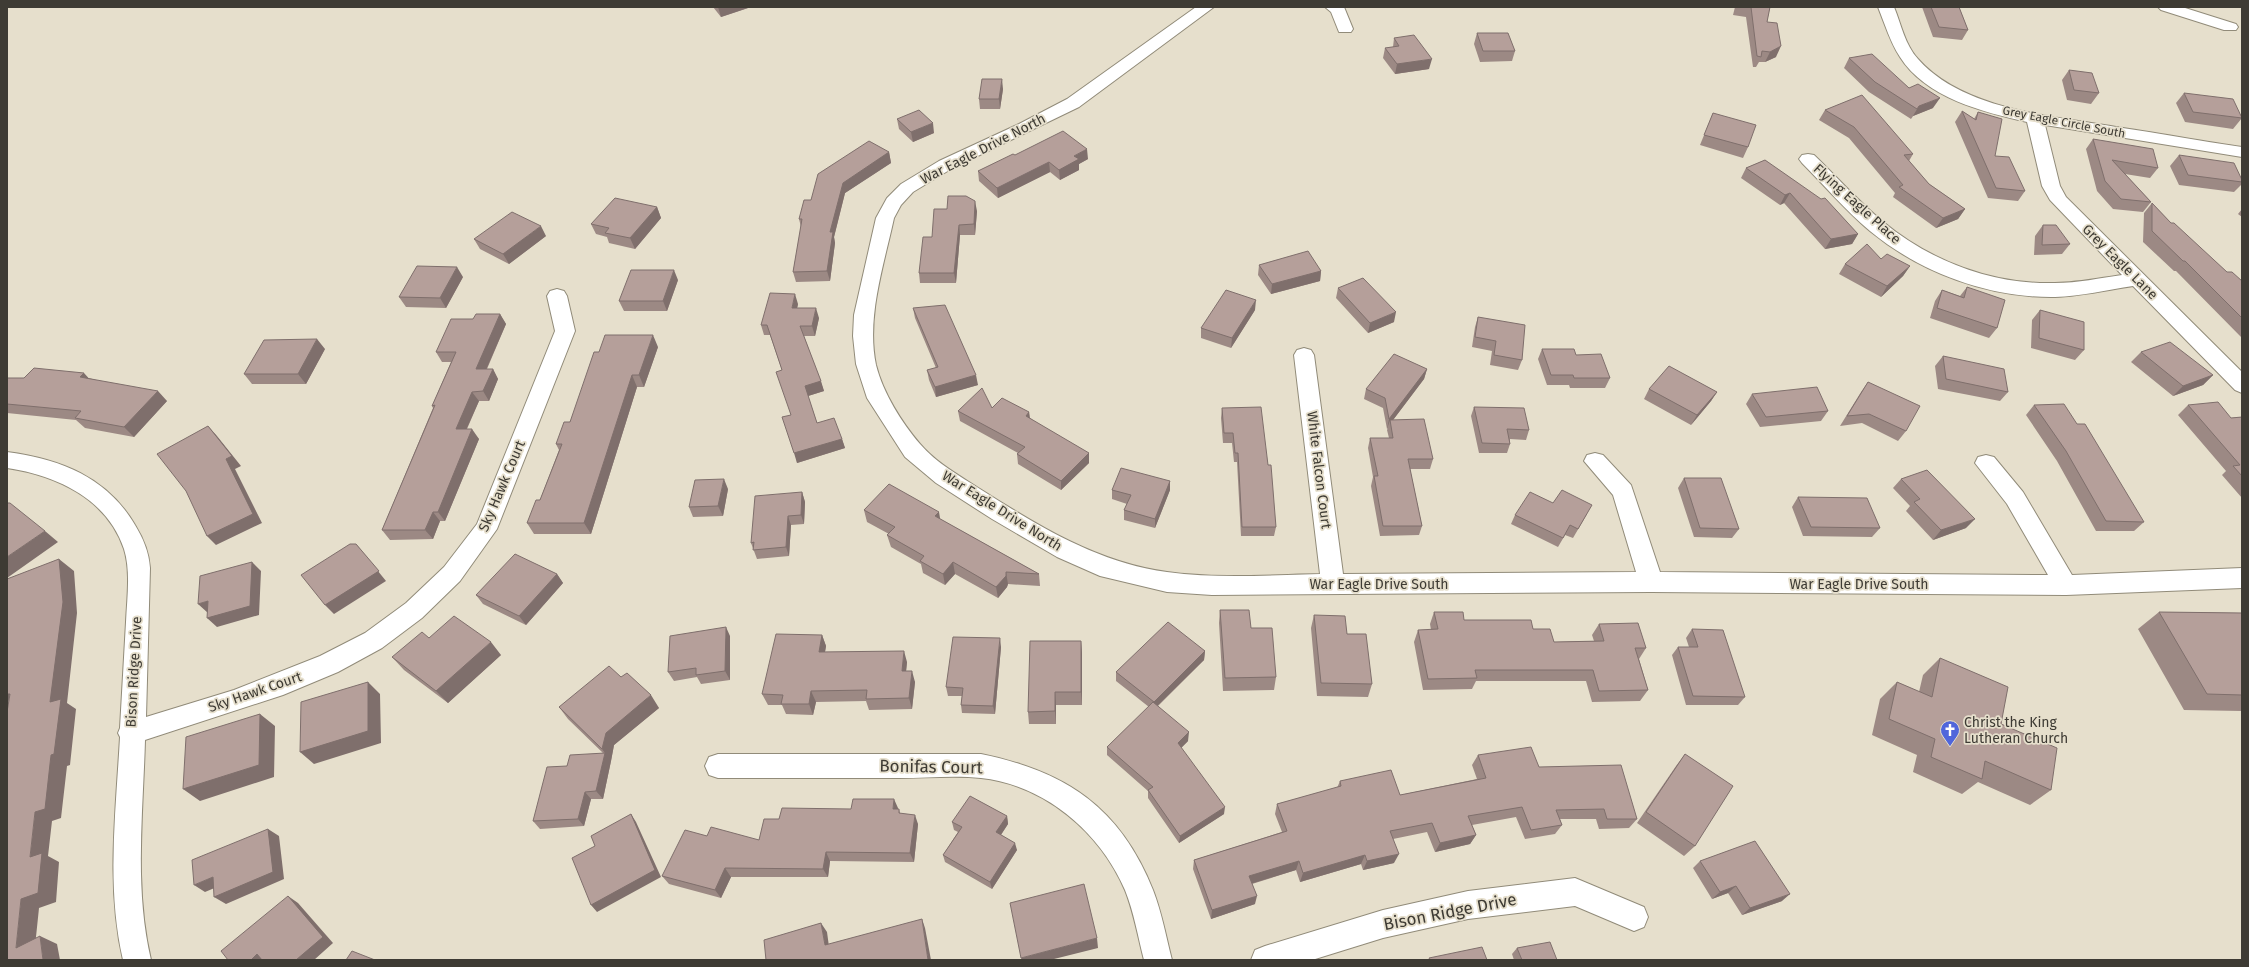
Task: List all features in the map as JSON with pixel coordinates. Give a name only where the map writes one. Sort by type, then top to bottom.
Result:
[{"type":"street","name":"War Eagle Drive North","points":[[1108,569],[1064,550],[1000,513],[944,477],[913,451],[874,393],[866,364],[863,336],[864,314],[885,218],[893,202],[907,188],[945,165],[1025,128],[1073,102],[1206,7]]},
{"type":"street","points":[[1334,7],[1338,10],[1345,29]]},
{"type":"street","name":"Grey Eagle Circle South","points":[[1886,7],[1904,52],[1914,65],[1930,78],[1964,98],[1992,108],[2035,118],[2242,152]]},
{"type":"street","points":[[2166,7],[2230,27]]},
{"type":"street","name":"Grey Eagle Lane","points":[[2035,118],[2051,186],[2059,200],[2242,385]]},
{"type":"street","name":"Flying Eagle Place","points":[[1808,159],[1885,234],[1908,249],[1961,274],[1990,283],[2022,289],[2045,290],[2137,279]]},
{"type":"street","name":"Sky Hawk Court","points":[[131,733],[277,686],[325,667],[380,637],[408,617],[444,585],[468,557],[486,529],[564,332],[558,296]]},
{"type":"street","name":"White Falcon Court","points":[[1304,355],[1333,584]]},
{"type":"street","name":"Bison Ridge Drive","points":[[7,460],[44,467],[76,479],[106,500],[124,525],[136,552],[139,595],[131,733],[126,887],[130,930],[137,960]]},
{"type":"street","points":[[1595,461],[1623,491],[1651,582]]},
{"type":"street","points":[[1986,463],[2015,498],[2066,585]]},
{"type":"street","name":"War Eagle Drive South","points":[[1108,569],[1167,582],[1212,585],[1651,582],[2066,585],[2242,578]]},
{"type":"street","name":"Bonifas Court","points":[[718,766],[981,766],[1019,774],[1046,786],[1087,814],[1115,845],[1136,882],[1158,960]]},
{"type":"street","name":"Bison Ridge Drive","points":[[1265,960],[1383,924],[1468,905],[1575,892],[1634,917]]},
{"type":"building","points":[[1751,7],[1770,7],[1767,22],[1777,23],[1781,46],[1770,52],[1762,51],[1761,57],[1757,56]]},
{"type":"building","points":[[1931,7],[1959,7],[1968,30],[1939,27]]},
{"type":"building","points":[[1477,33],[1508,33],[1515,51],[1483,51]]},
{"type":"building","points":[[1414,35],[1432,59],[1397,64],[1385,48],[1399,46],[1394,38]]},
{"type":"building","points":[[1872,54],[1909,88],[1918,84],[1940,98],[1919,106],[1917,109],[1875,82],[1849,58]]},
{"type":"building","points":[[2069,70],[2092,73],[2099,93],[2074,90]]},
{"type":"building","points":[[982,79],[1002,79],[999,99],[979,99]]},
{"type":"building","points":[[2184,93],[2233,99],[2242,118],[2193,112]]},
{"type":"building","points":[[1862,95],[1913,154],[1904,155],[1929,184],[1965,209],[1943,218],[1899,187],[1903,185],[1854,127],[1825,110]]},
{"type":"building","points":[[919,110],[933,123],[911,132],[897,119]]},
{"type":"building","points":[[1962,111],[1976,120],[1978,112],[2002,119],[1995,156],[2009,157],[2025,191],[1996,188]]},
{"type":"building","points":[[1713,113],[1756,125],[1748,147],[1704,135]]},
{"type":"building","points":[[1063,131],[1087,149],[1074,156],[1079,159],[1059,170],[1049,162],[997,188],[978,171],[1013,154],[1015,155]]},
{"type":"building","points":[[2093,139],[2153,149],[2158,168],[2112,160],[2151,202],[2121,199],[2105,181]]},
{"type":"building","points":[[869,141],[889,152],[843,183],[830,232],[833,232],[827,271],[793,272],[802,219],[799,219],[804,200],[811,200],[818,174]]},
{"type":"building","points":[[2179,155],[2234,163],[2242,182],[2188,175]]},
{"type":"building","points":[[1765,160],[1821,199],[1825,198],[1858,234],[1831,239],[1790,193],[1785,195],[1746,168]]},
{"type":"building","points":[[948,196],[966,196],[975,201],[974,224],[959,225],[954,273],[919,273],[923,237],[932,237],[934,209],[947,209]]},
{"type":"building","points":[[615,198],[657,207],[630,238],[605,233],[609,228],[591,224]]},
{"type":"building","points":[[2152,203],[2171,223],[2174,223],[2227,272],[2232,272],[2242,281],[2242,318],[2185,261],[2183,261],[2152,231]]},
{"type":"building","points":[[512,212],[541,226],[503,254],[474,239]]},
{"type":"building","points":[[2043,225],[2056,225],[2070,244],[2042,245]]},
{"type":"building","points":[[1867,244],[1881,259],[1887,254],[1910,266],[1887,286],[1845,264]]},
{"type":"building","points":[[1308,251],[1321,271],[1272,284],[1259,265]]},
{"type":"building","points":[[417,266],[457,267],[440,298],[399,297]]},
{"type":"building","points":[[631,270],[674,270],[663,301],[619,301]]},
{"type":"building","points":[[1363,278],[1396,312],[1370,323],[1338,288]]},
{"type":"building","points":[[1967,287],[2005,300],[1997,328],[1937,308],[1942,290],[1964,298]]},
{"type":"building","points":[[1226,290],[1256,300],[1232,338],[1201,328]]},
{"type":"building","points":[[770,293],[795,294],[792,308],[816,308],[812,326],[800,326],[821,381],[805,386],[817,423],[834,418],[842,439],[794,453],[782,417],[791,415],[776,372],[782,370],[767,325],[761,325]]},
{"type":"building","points":[[945,305],[976,375],[935,387],[927,370],[938,367],[913,308]]},
{"type":"building","points":[[2040,310],[2084,322],[2084,350],[2039,338]]},
{"type":"building","points":[[476,314],[500,314],[476,369],[493,369],[483,391],[472,392],[456,429],[472,429],[438,512],[433,512],[425,530],[382,530],[435,405],[432,406],[456,352],[436,352],[451,319],[473,319]]},
{"type":"building","points":[[1478,317],[1525,325],[1522,360],[1494,355],[1496,341],[1475,337]]},
{"type":"building","points":[[605,335],[653,335],[639,375],[632,375],[584,523],[527,523],[536,500],[540,500],[562,444],[556,444],[564,422],[570,422],[594,352],[599,352]]},
{"type":"building","points":[[317,339],[298,374],[244,374],[264,340]]},
{"type":"building","points":[[2170,342],[2213,375],[2183,386],[2141,352]]},
{"type":"building","points":[[1542,349],[1574,349],[1576,355],[1601,354],[1610,378],[1574,378],[1573,375],[1551,375]]},
{"type":"building","points":[[1394,354],[1427,369],[1389,419],[1385,398],[1366,389]]},
{"type":"building","points":[[1943,356],[2004,369],[2008,392],[1946,379]]},
{"type":"building","points":[[1669,366],[1717,392],[1697,415],[1649,389]]},
{"type":"building","points":[[34,368],[84,373],[80,377],[158,391],[124,427],[75,418],[81,411],[7,404],[7,378],[24,378]]},
{"type":"building","points":[[1868,382],[1920,406],[1906,431],[1869,414],[1847,416]]},
{"type":"building","points":[[1817,387],[1828,411],[1766,417],[1752,394]]},
{"type":"building","points":[[982,388],[992,408],[1002,398],[1029,412],[1026,416],[1089,453],[1061,481],[1017,454],[1025,447],[958,411]]},
{"type":"building","points":[[2218,402],[2231,418],[2242,417],[2242,476],[2233,466],[2240,465],[2188,405]]},
{"type":"building","points":[[2064,404],[2077,424],[2085,424],[2144,522],[2106,521],[2066,451],[2034,405]]},
{"type":"building","points":[[1261,407],[1268,465],[1271,465],[1276,527],[1242,527],[1238,453],[1235,453],[1233,433],[1224,433],[1222,408]]},
{"type":"building","points":[[1474,407],[1524,408],[1529,430],[1507,429],[1510,444],[1482,443]]},
{"type":"building","points":[[1424,419],[1433,459],[1408,459],[1422,526],[1383,526],[1374,476],[1378,476],[1370,438],[1393,438],[1390,420]]},
{"type":"building","points":[[208,426],[232,456],[226,459],[253,514],[207,536],[186,491],[157,454]]},
{"type":"building","points":[[1121,468],[1170,481],[1155,519],[1124,510],[1131,495],[1112,490]]},
{"type":"building","points":[[1927,470],[1975,519],[1941,530],[1914,502],[1920,499],[1901,479]]},
{"type":"building","points":[[1684,478],[1721,478],[1739,529],[1700,528]]},
{"type":"building","points":[[724,479],[718,506],[689,507],[695,480]]},
{"type":"building","points":[[889,484],[939,512],[935,516],[1039,574],[1006,572],[1006,576],[996,587],[953,562],[943,574],[920,561],[924,556],[887,535],[895,527],[864,510]]},
{"type":"building","points":[[1562,490],[1592,505],[1578,529],[1570,525],[1563,538],[1515,515],[1530,492],[1553,503]]},
{"type":"building","points":[[802,492],[801,515],[788,516],[786,547],[753,550],[754,542],[751,543],[755,496]]},
{"type":"building","points":[[1798,497],[1867,498],[1880,528],[1811,527]]},
{"type":"building","points":[[7,503],[10,503],[45,531],[7,557]]},
{"type":"building","points":[[350,544],[356,544],[379,571],[325,605],[301,575]]},
{"type":"building","points":[[515,554],[557,574],[519,616],[476,595]]},
{"type":"building","points":[[59,559],[63,602],[50,702],[61,699],[54,754],[51,755],[45,809],[35,812],[30,857],[42,853],[38,893],[21,899],[16,948],[40,936],[43,960],[7,960],[7,712],[10,694],[7,694],[7,579]]},
{"type":"building","points":[[252,562],[250,606],[207,618],[208,601],[198,604],[200,576]]},
{"type":"building","points":[[1220,610],[1249,610],[1251,628],[1272,628],[1276,677],[1225,678]]},
{"type":"building","points":[[1434,612],[1463,612],[1464,620],[1531,620],[1533,629],[1550,629],[1554,642],[1604,641],[1599,624],[1638,623],[1646,648],[1635,648],[1648,690],[1599,691],[1593,670],[1475,670],[1477,678],[1428,679],[1418,630],[1438,629]]},
{"type":"building","points":[[2159,612],[2242,613],[2242,695],[2207,694]]},
{"type":"building","points":[[1314,615],[1345,616],[1347,634],[1366,634],[1372,684],[1321,683]]},
{"type":"building","points":[[454,616],[491,642],[436,691],[392,657],[422,632],[429,638]]},
{"type":"building","points":[[1168,622],[1205,651],[1154,702],[1116,672]]},
{"type":"building","points":[[726,627],[725,671],[696,675],[696,668],[668,672],[670,636]]},
{"type":"building","points":[[1692,629],[1723,630],[1745,697],[1693,696],[1678,647],[1698,647]]},
{"type":"building","points":[[776,634],[822,635],[819,652],[904,651],[902,671],[912,671],[909,698],[866,699],[867,690],[811,691],[809,704],[781,704],[783,695],[762,694]]},
{"type":"building","points":[[953,637],[1000,638],[993,706],[961,705],[963,688],[946,687]]},
{"type":"building","points":[[1030,641],[1081,641],[1081,692],[1055,692],[1055,711],[1028,712]]},
{"type":"building","points":[[1940,658],[2008,687],[2001,724],[2057,748],[2051,790],[1985,761],[1982,779],[1931,757],[1935,739],[1889,719],[1897,682],[1932,697]]},
{"type":"building","points":[[609,666],[621,677],[627,673],[651,695],[606,733],[602,749],[559,707]]},
{"type":"building","points":[[368,682],[368,731],[300,752],[301,702]]},
{"type":"building","points":[[1153,702],[1189,732],[1178,743],[1225,807],[1180,836],[1148,790],[1153,787],[1107,747]]},
{"type":"building","points":[[260,714],[259,765],[183,789],[186,737]]},
{"type":"building","points":[[1531,747],[1539,767],[1621,765],[1637,819],[1607,819],[1604,809],[1556,810],[1562,825],[1531,830],[1522,807],[1468,816],[1476,835],[1440,843],[1432,823],[1390,831],[1399,854],[1367,861],[1365,855],[1303,873],[1299,861],[1249,876],[1257,896],[1212,910],[1194,860],[1287,831],[1277,804],[1341,786],[1340,781],[1391,770],[1400,795],[1486,778],[1478,755]]},
{"type":"building","points":[[605,753],[596,791],[585,792],[578,819],[533,821],[547,767],[567,766],[570,755]]},
{"type":"building","points":[[1685,754],[1733,786],[1695,846],[1646,812]]},
{"type":"building","points":[[970,796],[1007,816],[996,832],[1015,843],[990,882],[943,855],[962,827],[952,822]]},
{"type":"building","points":[[853,799],[894,799],[893,809],[899,809],[899,813],[915,815],[910,853],[826,852],[823,869],[725,868],[715,890],[662,876],[685,830],[707,836],[711,827],[759,840],[764,819],[779,819],[782,808],[851,809]]},
{"type":"building","points":[[631,814],[655,870],[591,905],[572,858],[595,846],[591,836]]},
{"type":"building","points":[[268,829],[273,872],[214,897],[213,877],[194,885],[192,860]]},
{"type":"building","points":[[1755,841],[1790,894],[1750,908],[1736,886],[1720,892],[1700,861]]},
{"type":"building","points":[[1084,884],[1097,938],[1021,958],[1010,903]]},
{"type":"building","points":[[288,896],[323,937],[296,960],[262,960],[257,954],[251,960],[228,960],[221,951]]},
{"type":"building","points":[[922,919],[928,960],[766,960],[764,940],[821,923],[825,945]]},
{"type":"building","points":[[1550,942],[1557,960],[1522,960],[1517,948]]},
{"type":"building","points":[[1482,947],[1487,960],[1430,960],[1429,958]]},
{"type":"building","points":[[352,951],[375,960],[346,960]]},
{"type":"place","name":"Christ the King Lutheran Church","points":[[1950,747]]}]
